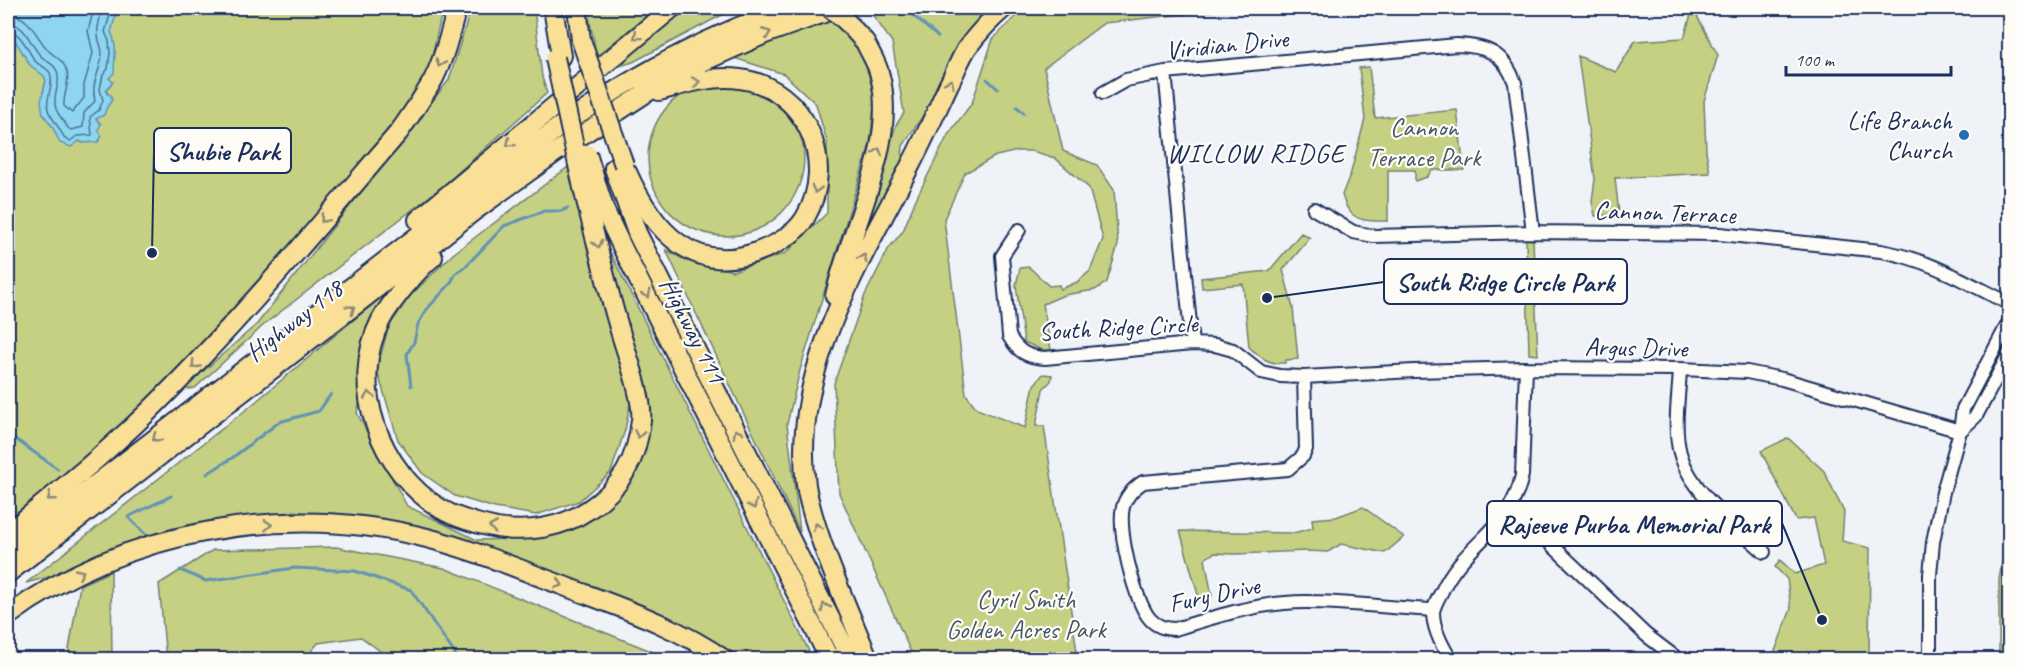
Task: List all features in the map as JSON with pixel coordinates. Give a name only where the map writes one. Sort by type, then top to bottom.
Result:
[{"type":"highway","points":[[8,533],[81,472],[161,400],[235,322],[376,159],[418,106],[434,78],[457,8]]},
{"type":"highway","name":"Highway 111","points":[[553,8],[558,53],[574,111],[590,185],[830,660]]},
{"type":"highway","name":"Highway 111","points":[[577,8],[591,96],[619,166],[637,233],[851,660]]},
{"type":"highway","points":[[352,286],[396,238],[672,8]]},
{"type":"highway","name":"Highway 118","points":[[8,552],[560,127],[667,61],[722,33],[787,8]]},
{"type":"highway","points":[[829,330],[836,292],[881,143],[885,111],[880,74],[865,42],[846,21],[830,8]]},
{"type":"highway","name":"Highway 118","points":[[8,573],[474,211],[556,152],[675,74],[730,48],[815,14],[838,8]]},
{"type":"highway","points":[[869,660],[815,522],[806,486],[804,450],[806,414],[815,372],[829,330],[966,49],[1004,8]]},
{"type":"highway","points":[[619,166],[657,225],[677,244],[697,254],[718,258],[738,258],[754,254],[790,235],[805,218],[819,179],[818,160],[809,128],[788,99],[772,88],[740,79],[722,78],[679,86],[640,97]]},
{"type":"highway","points":[[556,152],[421,266],[381,319],[370,351],[367,387],[374,422],[388,455],[414,488],[441,509],[477,524],[510,530],[543,529],[575,518],[602,501],[623,477],[637,448],[642,417],[635,382],[618,324],[590,185]]},
{"type":"highway","points":[[8,587],[195,436],[250,395],[304,344]]},
{"type":"highway","points":[[8,616],[29,600],[76,574],[128,553],[184,536],[247,525],[320,523],[366,526],[425,537],[466,548],[636,613],[674,630],[725,660]]},
{"type":"street","name":"Viridian Drive","points":[[1103,93],[1126,80],[1165,72],[1457,45],[1478,46],[1498,57],[1505,64],[1515,83],[1533,232]]},
{"type":"street","points":[[1165,72],[1192,345]]},
{"type":"street","name":"Cannon Terrace","points":[[1314,209],[1353,232],[1374,236],[1533,232],[1720,234],[1881,251],[1906,255],[1929,263],[2010,304]]},
{"type":"street","name":"South Ridge Circle","points":[[1019,230],[1002,256],[1009,336],[1023,354],[1045,358],[1215,345],[1233,350],[1261,372],[1269,375],[1304,377]]},
{"type":"street","points":[[1930,660],[1930,575],[1933,542],[1943,492],[1960,431],[1963,409],[2010,320]]},
{"type":"street","points":[[1960,431],[1976,416],[2010,352]]},
{"type":"street","points":[[1451,660],[1435,626],[1433,610],[1456,566],[1501,521],[1512,507],[1519,491],[1522,475],[1526,368]]},
{"type":"street","name":"Argus Drive","points":[[1304,377],[1526,368],[1747,372],[1782,379],[1960,431]]},
{"type":"street","points":[[1680,369],[1677,434],[1686,468],[1700,491],[1764,552]]},
{"type":"street","name":"Fury Drive","points":[[1304,377],[1306,449],[1303,456],[1288,469],[1143,482],[1133,489],[1125,500],[1121,519],[1128,562],[1143,609],[1150,620],[1167,629],[1280,603],[1305,602],[1433,610]]},
{"type":"street","points":[[1975,383],[1989,390]]},
{"type":"street","points":[[1512,507],[1646,635],[1679,660]]},
{"type":"green space","points":[[115,8],[443,8],[433,51],[432,79],[204,359],[8,523],[8,26],[44,73],[46,81],[43,92],[50,124],[73,140],[88,142],[99,122],[96,119],[108,94],[106,90],[109,26]]},
{"type":"green space","points":[[471,8],[534,8],[542,77],[547,93],[443,186],[266,323],[195,388],[182,390],[257,324],[449,80]]},
{"type":"green space","points":[[587,8],[656,8],[597,56]]},
{"type":"green space","points":[[685,8],[735,8],[633,62],[617,67]]},
{"type":"green space","points":[[874,8],[1000,8],[946,67],[950,74],[903,146],[901,171],[857,247],[896,125],[904,113],[892,42],[869,10]]},
{"type":"green space","name":"Cyril Smith Golden Acres Park","points":[[1024,8],[1237,8],[1104,23],[1044,68],[1063,151],[1097,165],[1114,190],[1118,245],[1107,282],[1095,290],[1064,295],[1043,304],[1051,350],[1042,350],[1024,342],[1016,285],[1020,268],[1029,267],[1049,286],[1059,285],[1061,289],[1077,282],[1090,271],[1103,239],[1089,188],[1055,158],[1032,151],[1018,151],[996,156],[965,173],[944,219],[966,394],[977,409],[1025,428],[1034,385],[1043,374],[1052,375],[1051,381],[1043,389],[1036,426],[1044,426],[1077,652],[1087,659],[914,659],[839,493],[834,383],[865,295],[889,248],[903,231],[916,199],[948,135],[972,103],[993,39]]},
{"type":"green space","points":[[1693,8],[1698,8],[1697,16],[1718,55],[1704,101],[1706,151],[1710,173],[1615,178],[1619,214],[1595,216],[1592,201],[1595,179],[1578,56],[1616,72],[1635,41],[1684,38]]},
{"type":"green space","points":[[829,18],[848,34],[857,47],[865,62],[875,98],[870,144],[800,370],[787,424],[800,532],[666,250],[687,261],[733,271],[786,253],[827,213],[827,142],[816,104],[784,74],[734,58]]},
{"type":"green space","name":"Cannon Terrace Park","points":[[1369,67],[1375,118],[1457,110],[1464,170],[1432,170],[1427,177],[1415,181],[1415,170],[1388,170],[1388,221],[1356,217],[1351,214],[1342,195],[1351,172],[1365,119],[1359,68]]},
{"type":"green space","points":[[726,80],[756,86],[781,103],[798,128],[804,158],[798,188],[781,213],[756,230],[726,236],[696,230],[671,213],[654,188],[648,158],[654,128],[671,103],[696,86]]},
{"type":"green space","points":[[568,167],[633,390],[625,430],[611,472],[579,501],[536,515],[495,508],[455,496],[422,473],[398,440],[377,370],[388,328],[409,297],[453,254]]},
{"type":"green space","points":[[1301,233],[1310,238],[1283,270],[1293,308],[1298,359],[1286,360],[1285,363],[1269,362],[1249,347],[1243,284],[1202,288],[1201,278],[1269,271]]},
{"type":"green space","points":[[1526,239],[1533,240],[1538,355],[1529,354]]},
{"type":"green space","points":[[606,244],[813,659],[732,659],[441,534],[294,511],[26,583],[247,409],[388,291],[357,413],[407,506],[477,540],[511,539],[538,533],[625,484],[645,400]]},
{"type":"green space","points":[[1788,438],[1824,471],[1844,512],[1842,541],[1870,548],[1869,659],[1822,659],[1819,653],[1802,659],[1772,659],[1791,609],[1787,579],[1775,567],[1780,560],[1795,574],[1824,565],[1814,518],[1796,520],[1761,451]]},
{"type":"green space","points":[[1363,507],[1404,537],[1385,553],[1341,544],[1328,552],[1214,553],[1205,559],[1212,596],[1200,602],[1180,531],[1293,533],[1313,528],[1312,519],[1336,517]]},
{"type":"green space","points":[[2009,517],[2009,659],[1999,659],[1999,580]]},
{"type":"green space","points":[[336,547],[444,568],[671,659],[391,659],[361,637],[318,643],[305,659],[166,659],[159,584],[213,550]]},
{"type":"green space","points":[[111,571],[112,659],[73,659],[68,655],[80,585]]},
{"type":"water","points":[[8,8],[118,8],[111,32],[115,52],[114,73],[109,78],[113,82],[106,90],[112,100],[104,115],[96,119],[101,124],[98,130],[102,136],[98,142],[79,141],[71,147],[60,143],[43,114],[41,101],[46,81],[44,76],[30,65],[16,42],[8,34]]},
{"type":"waterway","points":[[908,11],[938,37]]},
{"type":"waterway","points":[[987,79],[998,89]]},
{"type":"waterway","points":[[1017,107],[1024,113]]},
{"type":"waterway","points":[[411,386],[407,354],[414,342],[418,324],[456,273],[466,266],[504,226],[544,211],[561,211],[568,208]]},
{"type":"waterway","points":[[207,474],[279,422],[319,411],[331,394]]},
{"type":"waterway","points":[[8,434],[58,469]]},
{"type":"waterway","points":[[149,538],[128,517],[171,496]]},
{"type":"waterway","points":[[180,570],[206,581],[294,568],[355,571],[411,590],[461,660]]},
{"type":"place","name":"Life Branch Church","points":[[1964,135]]},
{"type":"place","name":"Shubie Park","points":[[152,253]]},
{"type":"place","name":"South Ridge Circle Park","points":[[1267,298]]},
{"type":"place","name":"Rajeeve Purba Memorial Park","points":[[1822,620]]},
{"type":"district","name":"WILLOW RIDGE","points":[[1256,153]]}]
